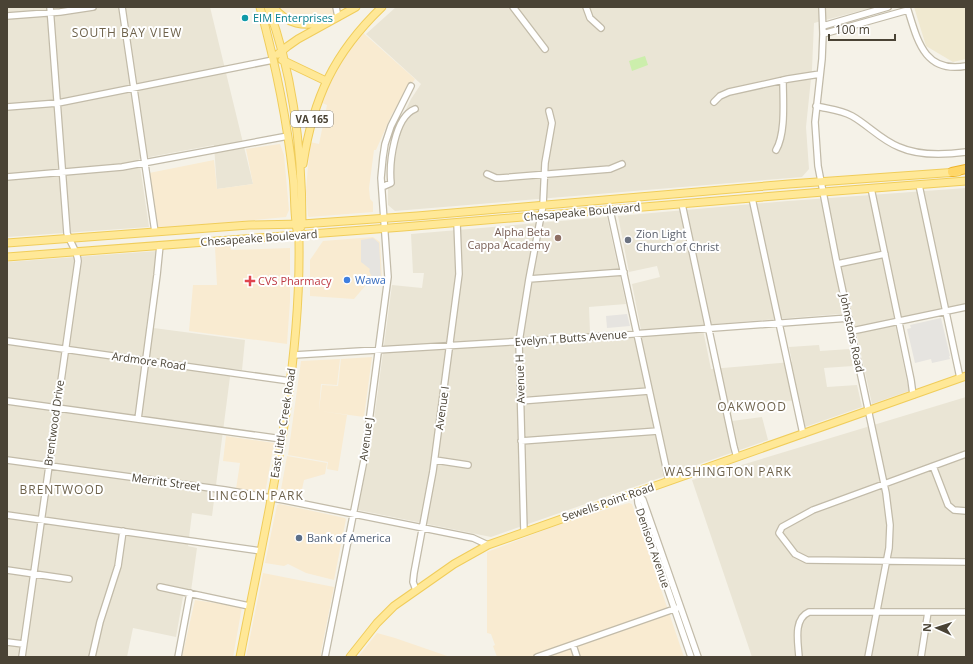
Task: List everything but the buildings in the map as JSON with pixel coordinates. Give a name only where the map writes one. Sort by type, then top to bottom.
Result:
[{"type":"highway","points":[[952,172],[966,169]]},
{"type":"main road","name":"East Little Creek Road","points":[[260,7],[273,60],[288,136],[299,224]]},
{"type":"main road","name":"East Little Creek Road","points":[[240,657],[282,438],[294,355],[298,292],[299,224],[302,182],[293,105],[284,61],[268,7]]},
{"type":"main road","points":[[273,7],[287,20],[304,25],[318,23],[338,17]]},
{"type":"main road","points":[[273,60],[281,50],[298,39],[356,7]]},
{"type":"main road","name":"VA 165","points":[[302,182],[306,143],[318,102],[326,82],[338,60],[360,30],[382,7]]},
{"type":"main road","points":[[273,60],[284,61],[326,82]]},
{"type":"main road","points":[[310,74],[325,72],[338,60]]},
{"type":"main road","name":"Chesapeake Boulevard","points":[[7,243],[250,225],[299,224],[384,218],[820,181],[966,172]]},
{"type":"main road","name":"Chesapeake Boulevard","points":[[7,257],[385,229],[871,188],[966,182]]},
{"type":"main road","name":"Sewells Point Road","points":[[350,657],[386,613],[454,564],[488,545],[964,377]]},
{"type":"street","points":[[7,16],[50,10],[93,7]]},
{"type":"street","points":[[122,7],[155,232]]},
{"type":"street","points":[[336,7],[338,17]]},
{"type":"street","points":[[513,7],[545,49]]},
{"type":"street","points":[[586,7],[590,18],[601,28]]},
{"type":"street","name":"Johnstons Road","points":[[822,7],[823,34],[815,131],[820,181],[884,484],[890,525],[887,562],[868,657]]},
{"type":"street","points":[[823,26],[888,7]]},
{"type":"street","points":[[823,34],[907,9],[918,42],[930,58],[946,66],[966,66]]},
{"type":"street","name":"Brentwood Drive","points":[[22,657],[64,349],[78,261],[76,251],[67,233],[50,10]]},
{"type":"street","points":[[7,107],[58,103],[273,60]]},
{"type":"street","points":[[714,102],[720,96],[730,92],[783,80],[820,74]]},
{"type":"street","points":[[776,150],[782,134],[783,80]]},
{"type":"street","name":"Avenue J","points":[[325,657],[364,460],[388,277],[382,165],[387,137],[395,116],[411,86]]},
{"type":"street","points":[[816,106],[833,109],[853,117],[889,142],[906,150],[926,154],[966,152]]},
{"type":"street","points":[[382,186],[391,183],[390,167],[395,140],[404,117],[410,111],[415,109]]},
{"type":"street","name":"Avenue H","points":[[524,532],[519,342],[543,205],[544,175],[552,123],[549,111]]},
{"type":"street","points":[[7,177],[122,167],[288,136]]},
{"type":"street","points":[[487,174],[500,178],[544,175],[610,169],[622,164]]},
{"type":"street","points":[[919,185],[946,311],[964,377]]},
{"type":"street","points":[[871,188],[913,395]]},
{"type":"street","points":[[752,198],[803,434]]},
{"type":"street","points":[[682,204],[735,452],[740,456]]},
{"type":"street","points":[[610,210],[669,481]]},
{"type":"street","name":"Avenue I","points":[[416,590],[413,582],[435,460],[459,274],[457,223]]},
{"type":"street","points":[[138,419],[160,246]]},
{"type":"street","points":[[837,264],[884,254]]},
{"type":"street","points":[[529,279],[624,272]]},
{"type":"street","points":[[852,332],[966,307]]},
{"type":"street","name":"Evelyn T Butts Avenue","points":[[294,355],[519,342],[849,318]]},
{"type":"street","name":"Ardmore Road","points":[[7,341],[290,381]]},
{"type":"street","points":[[520,401],[649,391]]},
{"type":"street","points":[[7,401],[282,438]]},
{"type":"street","points":[[522,441],[658,431]]},
{"type":"street","points":[[966,454],[815,509],[802,515],[782,527],[780,530],[780,536],[798,557],[810,561],[966,562]]},
{"type":"street","name":"Merritt Street","points":[[7,460],[225,490],[271,498],[473,538],[488,545]]},
{"type":"street","points":[[435,460],[468,465]]},
{"type":"street","points":[[933,466],[948,505],[954,510],[966,511]]},
{"type":"street","name":"Denison Avenue","points":[[637,492],[643,500],[698,657]]},
{"type":"street","name":"Denison Avenue","points":[[637,492],[638,503],[691,657]]},
{"type":"street","points":[[7,515],[260,551]]},
{"type":"street","points":[[92,657],[100,622],[118,566],[123,531]]},
{"type":"street","points":[[7,570],[68,579]]},
{"type":"street","points":[[160,587],[249,606]]},
{"type":"street","points":[[178,657],[190,593]]},
{"type":"street","points":[[537,657],[681,607]]},
{"type":"street","points":[[799,657],[798,630],[800,619],[809,612],[966,612]]},
{"type":"street","points":[[921,657],[928,612]]},
{"type":"street","points":[[7,642],[23,644]]},
{"type":"street","points":[[573,645],[577,657]]},
{"type":"shaded area","points":[[7,7],[210,7],[253,184],[217,189],[214,145],[139,159],[149,227],[7,237]]},
{"type":"shaded area","points":[[278,7],[345,7],[330,16],[306,21],[292,20]]},
{"type":"shaded area","points":[[396,7],[875,7],[814,23],[812,69],[806,127],[809,169],[802,177],[395,211],[388,205],[388,167],[394,134],[411,99],[421,84],[366,34]]},
{"type":"shaded area","points":[[914,7],[966,7],[966,59],[953,62],[926,46]]},
{"type":"shaded area","points":[[361,31],[415,79],[392,114],[376,150],[374,150],[369,188],[370,199],[373,202],[373,212],[309,217],[306,191],[310,142],[319,144],[327,105],[320,102],[338,65]]},
{"type":"shaded area","points":[[280,144],[284,155],[289,210],[286,217],[157,229],[149,173],[214,160],[217,189],[253,184],[246,149]]},
{"type":"shaded area","points":[[966,188],[966,304],[894,319],[909,391],[872,404],[852,313],[702,325],[711,369],[792,362],[789,347],[819,345],[820,351],[850,349],[853,366],[824,368],[827,387],[857,385],[862,407],[805,427],[800,400],[760,403],[761,409],[731,411],[732,421],[762,417],[768,440],[491,537],[358,510],[370,450],[392,285],[422,288],[424,273],[413,273],[411,234],[607,217],[626,304],[589,307],[590,333],[641,330],[632,284],[660,277],[657,266],[629,272],[618,216],[788,201]]},
{"type":"shaded area","points":[[373,237],[380,242],[382,279],[371,279],[354,299],[310,296],[310,260],[323,241]]},
{"type":"shaded area","points":[[373,238],[379,243],[381,278],[373,279],[369,271],[370,269],[361,262],[361,240]]},
{"type":"shaded area","points":[[230,246],[231,250],[290,248],[290,301],[287,344],[189,331],[193,285],[217,285],[215,247]]},
{"type":"shaded area","points":[[157,251],[146,327],[245,340],[242,370],[231,369],[212,516],[192,513],[188,546],[197,548],[191,591],[184,591],[176,637],[133,628],[127,657],[7,657],[7,262]]},
{"type":"shaded area","points":[[627,314],[630,326],[607,328],[606,316]]},
{"type":"shaded area","points":[[941,318],[950,359],[932,363],[931,359],[915,363],[907,329],[911,328],[910,325]]},
{"type":"shaded area","points":[[372,357],[364,417],[320,411],[347,415],[338,471],[327,469],[328,462],[288,455],[301,361],[340,359],[337,385],[321,384],[319,411],[322,385],[338,386],[341,359]]},
{"type":"shaded area","points":[[966,397],[966,657],[752,657],[692,480]]},
{"type":"shaded area","points":[[226,436],[274,443],[265,494],[236,489],[240,463],[223,461]]},
{"type":"shaded area","points":[[287,456],[327,463],[325,474],[304,480],[300,499],[280,495]]},
{"type":"shaded area","points":[[629,503],[632,504],[684,657],[497,657],[491,634],[487,633],[487,552],[573,519]]},
{"type":"shaded area","points":[[280,504],[346,519],[334,580],[306,573],[288,564],[284,566],[265,563],[277,505]]},
{"type":"shaded area","points":[[263,573],[334,587],[321,657],[246,657]]},
{"type":"shaded area","points":[[195,600],[242,607],[233,657],[182,657]]},
{"type":"shaded area","points":[[377,633],[395,638],[450,657],[358,657]]},
{"type":"green space","points":[[645,56],[648,65],[632,71],[629,61]]},
{"type":"place","name":"EIM Enterprises","points":[[245,18]]},
{"type":"place","name":"Alpha Beta Cappa Academy","points":[[558,238]]},
{"type":"place","name":"Zion Light Church of Christ","points":[[628,240]]},
{"type":"place","name":"Wawa","points":[[347,280]]},
{"type":"place","name":"CVS Pharmacy","points":[[250,281]]},
{"type":"place","name":"Bank of America","points":[[299,538]]},
{"type":"district","name":"SOUTH BAY VIEW","points":[[127,33]]},
{"type":"district","name":"OAKWOOD","points":[[752,407]]},
{"type":"district","name":"WASHINGTON PARK","points":[[728,472]]},
{"type":"district","name":"BRENTWOOD","points":[[62,490]]},
{"type":"district","name":"LINCOLN PARK","points":[[256,496]]}]
